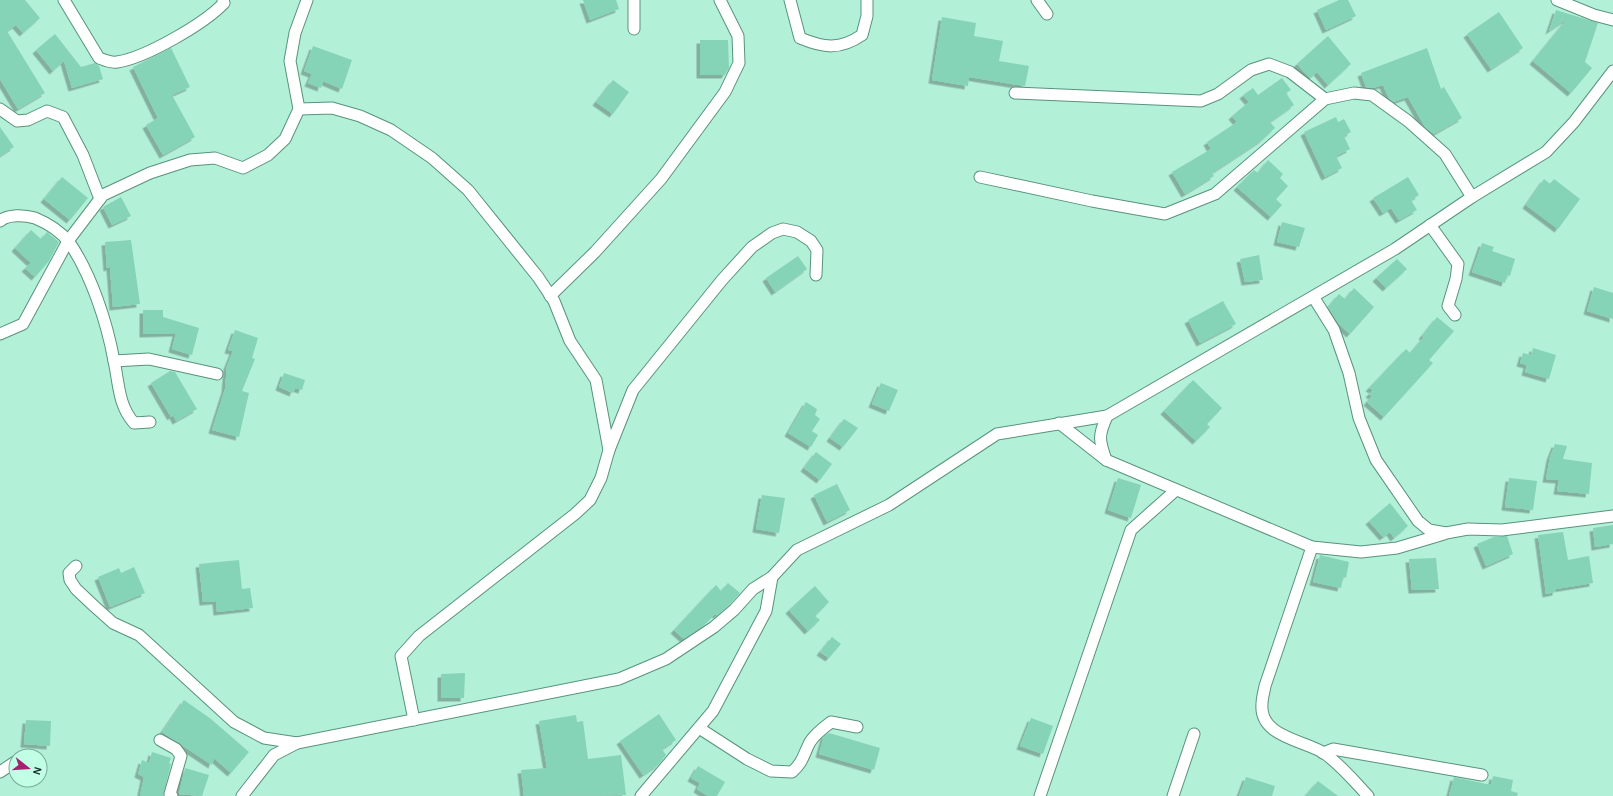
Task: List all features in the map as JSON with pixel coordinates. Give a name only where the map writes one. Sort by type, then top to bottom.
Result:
[{"type":"street","points":[[64,0],[99,58],[116,62],[134,57],[173,40],[217,10],[224,3],[224,0]]},
{"type":"street","points":[[0,334],[23,324],[68,241],[103,195],[150,173],[190,160],[215,158],[243,168],[268,155],[286,139],[299,109],[290,61],[295,33],[307,0]]},
{"type":"street","points":[[634,0],[634,29]]},
{"type":"street","points":[[550,296],[595,252],[661,179],[725,92],[739,63],[738,36],[720,0]]},
{"type":"street","points":[[790,0],[800,38],[812,43],[836,47],[850,43],[862,35],[867,16],[867,0]]},
{"type":"street","points":[[1037,0],[1047,14]]},
{"type":"street","points":[[1557,0],[1594,15],[1613,20]]},
{"type":"street","points":[[1015,93],[1200,102],[1218,94],[1251,70],[1269,64],[1290,72],[1324,99]]},
{"type":"street","points":[[242,796],[274,755],[297,743],[619,679],[666,659],[714,627],[734,610],[753,589],[772,577],[797,550],[889,505],[997,434],[1107,416],[1314,298],[1395,249],[1472,197],[1546,152],[1574,122],[1613,71]]},
{"type":"street","points":[[980,177],[1092,202],[1165,214],[1215,194],[1324,99],[1354,93],[1372,95],[1408,121],[1445,154],[1472,197]]},
{"type":"street","points":[[299,109],[332,108],[360,116],[391,130],[432,158],[468,190],[538,277],[550,296],[570,341],[596,380],[609,450]]},
{"type":"street","points":[[0,110],[17,121],[28,120],[46,111],[63,117],[83,155],[100,199]]},
{"type":"street","points":[[0,221],[4,217],[28,216],[48,223],[68,241],[88,276],[106,329],[114,360],[118,389],[126,413],[134,423],[150,422]]},
{"type":"street","points":[[1430,225],[1458,264],[1456,279],[1448,306],[1455,314]]},
{"type":"street","points":[[414,720],[401,656],[419,636],[580,510],[590,500],[633,390],[722,280],[752,247],[772,233],[783,229],[797,232],[811,241],[817,250],[816,275]]},
{"type":"street","points":[[1314,298],[1334,330],[1349,373],[1359,418],[1376,460],[1418,521],[1428,530],[1446,533]]},
{"type":"street","points":[[114,360],[150,359],[217,374]]},
{"type":"street","points":[[1106,460],[1100,443],[1100,431],[1107,416]]},
{"type":"street","points":[[1059,423],[1106,460],[1312,547],[1361,552],[1382,550],[1397,548],[1446,533],[1468,529],[1502,530],[1613,516]]},
{"type":"street","points":[[1040,796],[1130,530],[1176,490]]},
{"type":"street","points":[[1312,547],[1265,686],[1261,705],[1264,718],[1272,730],[1323,753],[1340,766],[1368,796]]},
{"type":"street","points":[[76,566],[69,573],[70,580],[76,589],[113,623],[139,635],[234,722],[264,738],[297,743]]},
{"type":"street","points":[[641,796],[713,711],[766,611],[772,577]]},
{"type":"street","points":[[699,728],[747,759],[771,771],[792,772],[802,762],[810,743],[830,722],[857,728]]},
{"type":"street","points":[[1173,796],[1194,734]]},
{"type":"street","points":[[160,740],[176,749],[181,756],[170,794],[172,796]]},
{"type":"street","points":[[1323,753],[1333,749],[1482,775]]},
{"type":"building","points":[[0,0],[25,0],[40,18],[23,33],[16,25],[7,31],[45,93],[18,109],[0,79]]},
{"type":"building","points":[[583,0],[616,0],[619,9],[590,20]]},
{"type":"building","points":[[1339,0],[1348,0],[1356,16],[1326,30],[1317,10]]},
{"type":"building","points":[[1556,10],[1598,23],[1585,62],[1592,68],[1571,93],[1533,61],[1567,19],[1549,31]]},
{"type":"building","points":[[1499,12],[1523,48],[1491,69],[1467,34]]},
{"type":"building","points":[[942,17],[976,23],[974,36],[1003,41],[999,61],[1029,66],[1025,86],[969,77],[968,86],[932,80]]},
{"type":"building","points":[[55,34],[81,67],[95,63],[99,66],[103,79],[72,88],[64,61],[53,71],[36,50]]},
{"type":"building","points":[[1328,36],[1351,64],[1328,85],[1317,72],[1310,78],[1297,64]]},
{"type":"building","points":[[700,40],[728,40],[729,68],[725,75],[700,75]]},
{"type":"building","points":[[313,46],[352,60],[342,89],[323,81],[321,88],[308,83],[312,74],[304,71]]},
{"type":"building","points":[[171,48],[190,87],[172,95],[195,137],[163,155],[146,125],[158,118],[133,67]]},
{"type":"building","points":[[1427,48],[1441,89],[1444,87],[1462,118],[1434,134],[1425,127],[1408,97],[1393,102],[1389,98],[1383,85],[1372,88],[1366,87],[1361,73]]},
{"type":"building","points":[[1282,78],[1291,90],[1286,93],[1294,105],[1270,122],[1275,128],[1262,140],[1212,173],[1214,176],[1185,194],[1172,172],[1211,149],[1207,142],[1237,122],[1232,116],[1249,102],[1243,95],[1253,88],[1258,95]]},
{"type":"building","points":[[613,80],[629,92],[613,114],[596,102]]},
{"type":"building","points":[[1336,117],[1338,122],[1344,119],[1351,132],[1344,136],[1350,149],[1336,156],[1342,168],[1325,177],[1304,132]]},
{"type":"building","points":[[0,127],[14,147],[0,156]]},
{"type":"building","points":[[1268,160],[1283,174],[1280,178],[1288,186],[1276,199],[1282,205],[1271,217],[1237,187],[1254,170],[1258,173]]},
{"type":"building","points":[[62,177],[88,198],[70,220],[44,199]]},
{"type":"building","points":[[1408,177],[1419,195],[1411,200],[1417,210],[1399,220],[1391,208],[1383,213],[1373,198]]},
{"type":"building","points":[[1544,179],[1550,184],[1554,179],[1580,199],[1558,229],[1526,205]]},
{"type":"building","points":[[121,197],[131,216],[112,225],[103,207]]},
{"type":"building","points":[[1282,222],[1305,228],[1299,247],[1277,242]]},
{"type":"building","points":[[31,230],[41,239],[47,232],[59,242],[49,261],[35,277],[25,268],[31,263],[15,248]]},
{"type":"building","points":[[131,240],[140,304],[113,307],[110,267],[107,268],[105,242]]},
{"type":"building","points":[[1482,243],[1494,247],[1492,251],[1515,259],[1510,276],[1507,275],[1505,283],[1472,272]]},
{"type":"building","points":[[1259,255],[1263,280],[1245,282],[1240,259]]},
{"type":"building","points":[[798,256],[807,269],[775,292],[766,278]]},
{"type":"building","points":[[1397,259],[1407,269],[1386,288],[1376,278]]},
{"type":"building","points":[[1594,287],[1613,293],[1613,319],[1587,311]]},
{"type":"building","points":[[1354,288],[1374,307],[1350,334],[1339,324],[1328,307],[1339,294],[1345,299]]},
{"type":"building","points":[[1223,301],[1236,324],[1200,343],[1188,320]]},
{"type":"building","points":[[143,310],[163,310],[163,317],[199,328],[192,355],[172,349],[176,333],[143,334]]},
{"type":"building","points":[[1437,317],[1454,331],[1429,360],[1433,363],[1384,417],[1367,402],[1372,396],[1369,394],[1373,390],[1369,388],[1406,349],[1410,353],[1424,337],[1422,336]]},
{"type":"building","points":[[235,330],[258,338],[252,358],[255,359],[242,391],[249,393],[239,437],[212,430],[225,389],[227,366],[233,351],[228,350]]},
{"type":"building","points":[[1533,348],[1556,355],[1549,379],[1525,372],[1527,365],[1520,363],[1523,353],[1531,355]]},
{"type":"building","points":[[170,371],[175,372],[197,409],[176,421],[173,415],[171,417],[151,383]]},
{"type":"building","points":[[284,373],[305,380],[302,390],[295,388],[293,393],[279,387]]},
{"type":"building","points":[[1193,380],[1222,408],[1207,424],[1210,427],[1196,441],[1164,411]]},
{"type":"building","points":[[881,383],[898,390],[889,411],[872,404]]},
{"type":"building","points":[[806,402],[817,409],[815,415],[820,419],[812,431],[818,435],[811,447],[788,433]]},
{"type":"building","points":[[844,419],[858,428],[843,447],[830,438]]},
{"type":"building","points":[[1555,444],[1567,446],[1563,459],[1592,463],[1589,494],[1557,491],[1559,480],[1546,479],[1550,457]]},
{"type":"building","points":[[816,452],[832,464],[820,480],[804,468]]},
{"type":"building","points":[[1118,478],[1141,485],[1131,518],[1108,510]]},
{"type":"building","points":[[1509,478],[1537,481],[1533,510],[1505,507]]},
{"type":"building","points":[[837,484],[850,510],[827,522],[814,495]]},
{"type":"building","points":[[762,495],[785,498],[779,533],[756,529]]},
{"type":"building","points":[[1390,503],[1408,526],[1394,538],[1390,532],[1383,537],[1369,521]]},
{"type":"building","points":[[1613,525],[1613,544],[1595,547],[1593,528]]},
{"type":"building","points":[[1563,532],[1568,560],[1589,556],[1593,583],[1556,589],[1556,592],[1546,594],[1538,535]]},
{"type":"building","points":[[1507,536],[1513,554],[1486,566],[1477,544],[1494,537]]},
{"type":"building","points":[[1320,555],[1349,562],[1346,578],[1343,577],[1341,588],[1313,582]]},
{"type":"building","points":[[1436,558],[1439,589],[1412,590],[1409,559]]},
{"type":"building","points":[[239,560],[242,589],[250,588],[253,608],[217,612],[216,601],[203,602],[199,564]]},
{"type":"building","points":[[134,567],[145,593],[110,607],[98,577],[119,568],[121,573]]},
{"type":"building","points":[[728,583],[740,593],[729,605],[717,615],[715,614],[704,625],[684,639],[674,630],[716,585],[721,591]]},
{"type":"building","points":[[815,586],[829,602],[815,616],[820,620],[808,631],[789,610]]},
{"type":"building","points":[[832,637],[841,644],[829,658],[820,652]]},
{"type":"building","points":[[465,673],[464,698],[441,698],[441,674]]},
{"type":"building","points":[[184,700],[211,719],[249,752],[231,773],[214,758],[212,765],[162,732]]},
{"type":"building","points":[[659,714],[676,740],[662,749],[666,755],[658,765],[643,775],[620,741]]},
{"type":"building","points":[[576,715],[577,722],[583,721],[588,759],[621,755],[626,795],[524,796],[521,770],[547,768],[539,721]]},
{"type":"building","points":[[1031,718],[1053,726],[1043,754],[1020,746]]},
{"type":"building","points":[[26,720],[51,721],[50,746],[24,744]]},
{"type":"building","points":[[829,733],[880,748],[874,770],[819,754],[824,736]]},
{"type":"building","points":[[152,752],[171,758],[169,763],[171,764],[163,796],[140,796],[144,777],[138,774],[142,760],[149,763]]},
{"type":"building","points":[[698,766],[725,782],[717,796],[708,796],[697,789],[700,783],[691,778]]},
{"type":"building","points":[[185,768],[209,775],[202,796],[179,794]]},
{"type":"building","points":[[1493,776],[1513,780],[1511,791],[1518,793],[1517,796],[1449,796],[1454,777],[1491,785]]},
{"type":"building","points":[[1246,777],[1275,786],[1272,796],[1239,796]]},
{"type":"building","points":[[1318,781],[1338,796],[1305,796]]}]
